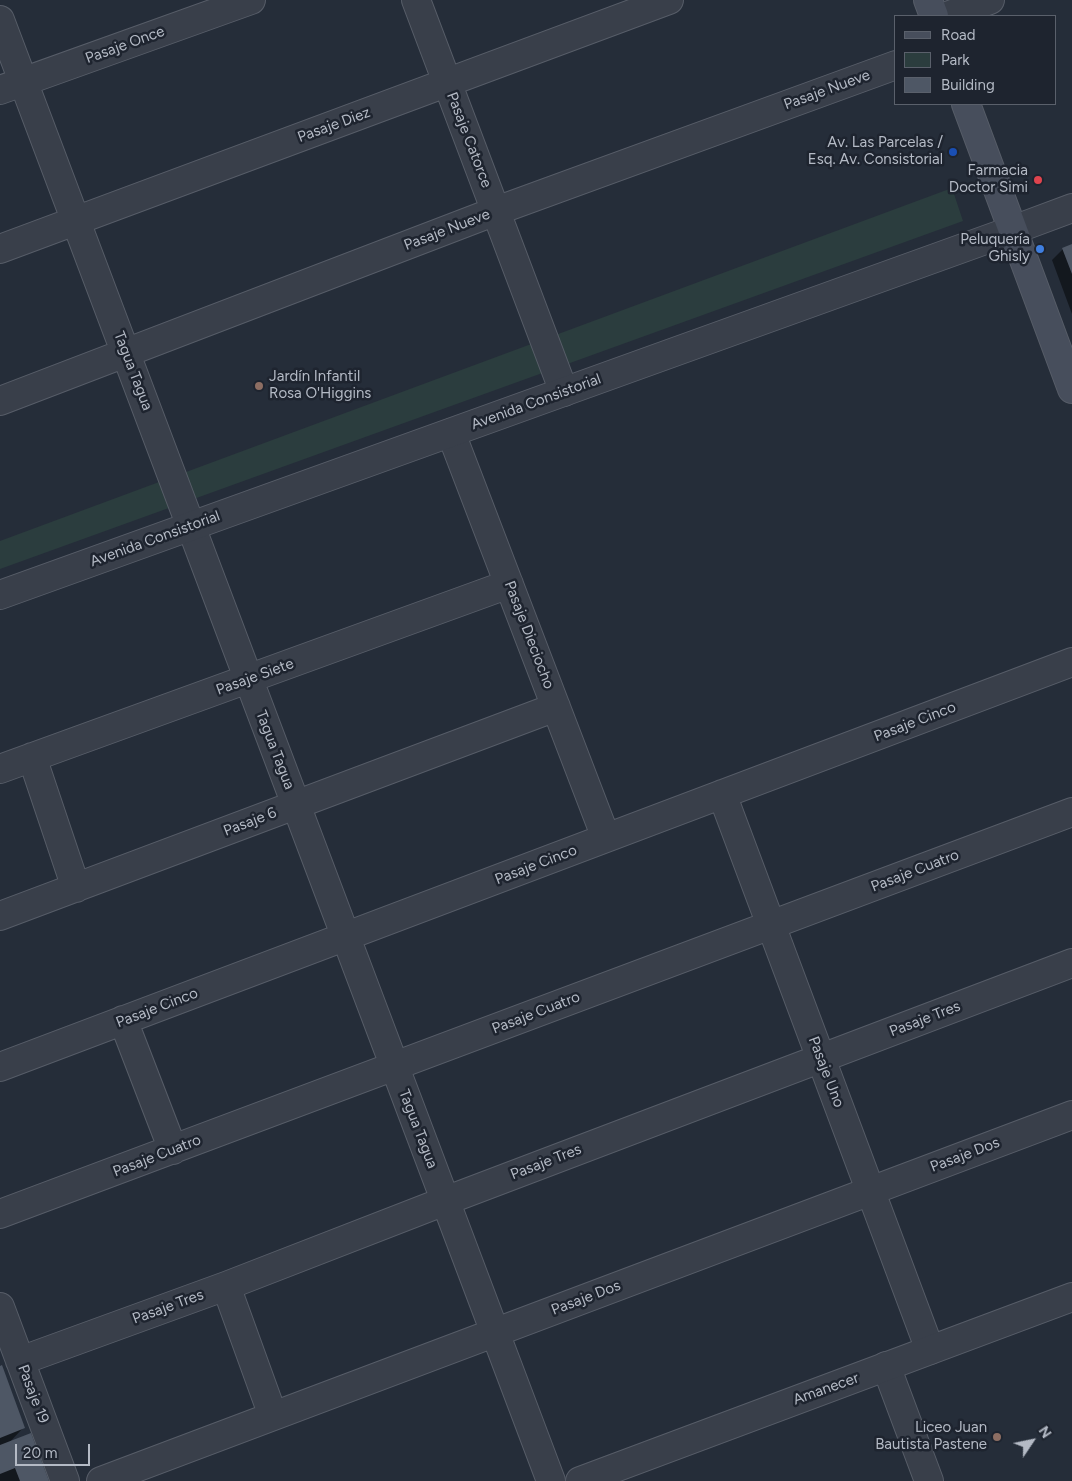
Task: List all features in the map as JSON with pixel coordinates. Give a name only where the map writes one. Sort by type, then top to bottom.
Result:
[{"type":"main road","points":[[928,0],[934,15]]},
{"type":"main road","points":[[966,105],[1072,389]]},
{"type":"street","name":"Pasaje Once","points":[[12,86],[251,0]]},
{"type":"street","name":"Pasaje Catorce","points":[[416,0],[564,392]]},
{"type":"street","name":"Pasaje Diez","points":[[0,249],[669,0]]},
{"type":"street","points":[[950,15],[990,0]]},
{"type":"street","name":"Tagua Tagua","points":[[0,20],[12,86],[76,221],[551,1481]]},
{"type":"street","name":"Pasaje Nueve","points":[[0,401],[496,211],[894,66]]},
{"type":"street","name":"Avenida Consistorial","points":[[0,595],[1072,208]]},
{"type":"street","name":"Pasaje Dieciocho","points":[[451,433],[606,838]]},
{"type":"street","name":"Pasaje Siete","points":[[0,769],[509,584]]},
{"type":"street","name":"Pasaje Cinco","points":[[0,1067],[1072,662]]},
{"type":"street","name":"Pasaje 6","points":[[0,916],[556,707]]},
{"type":"street","points":[[32,757],[76,888]]},
{"type":"street","name":"Pasaje Uno","points":[[722,794],[930,1350]]},
{"type":"street","name":"Pasaje Cuatro","points":[[0,1214],[1072,812]]},
{"type":"street","name":"Pasaje Tres","points":[[20,1361],[226,1286],[1072,963]]},
{"type":"street","points":[[123,1020],[173,1150]]},
{"type":"street","name":"Pasaje Dos","points":[[101,1481],[1072,1115]]},
{"type":"street","points":[[226,1286],[273,1416]]},
{"type":"street","name":"Amanecer","points":[[580,1481],[1072,1297]]},
{"type":"street","name":"Pasaje 19","points":[[0,1307],[65,1481]]},
{"type":"street","points":[[886,1366],[930,1481]]},
{"type":"green space","points":[[952,188],[963,221],[0,569],[0,541]]},
{"type":"building","points":[[1072,244],[1072,274],[1062,248]]},
{"type":"building","points":[[2,1365],[25,1428],[0,1438],[0,1366]]},
{"type":"building","points":[[31,1433],[49,1481],[20,1481],[15,1468],[0,1474],[0,1445]]},
{"type":"place","name":"Av. Las Parcelas / Esq. Av. Consistorial","points":[[953,152]]},
{"type":"place","name":"Farmacia Doctor Simi","points":[[1038,180]]},
{"type":"place","name":"Peluquería Ghisly","points":[[1040,249]]},
{"type":"place","name":"Jardín Infantil Rosa O'Higgins","points":[[259,386]]},
{"type":"place","name":"Liceo Juan Bautista Pastene","points":[[997,1437]]}]
